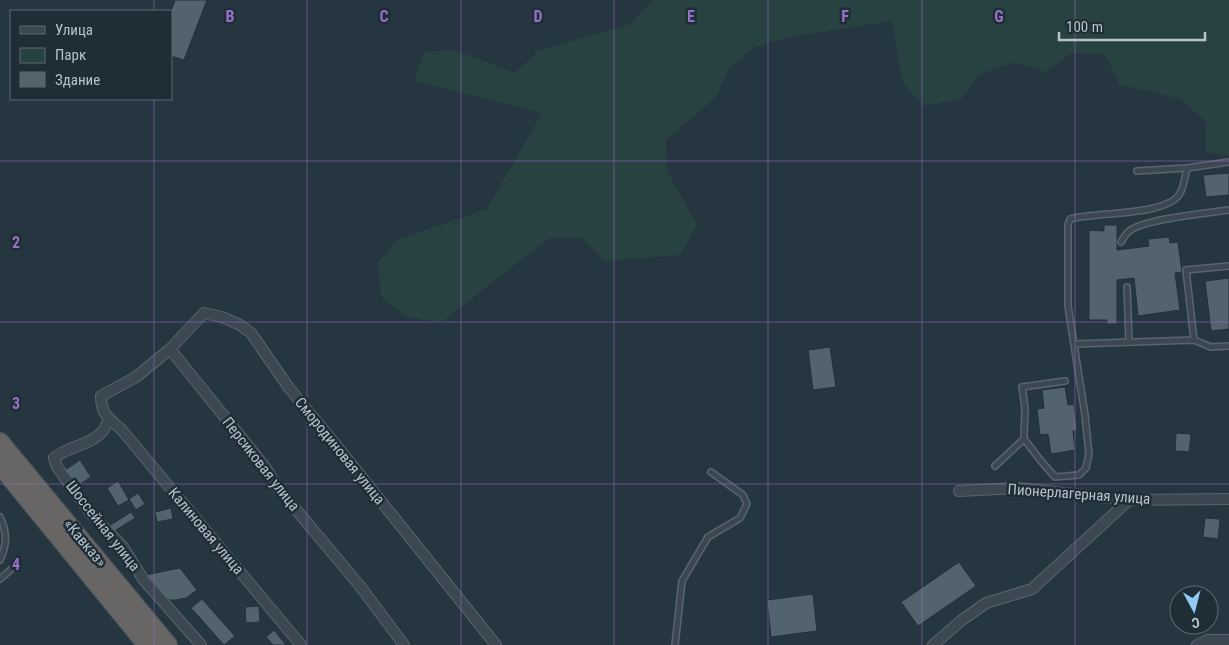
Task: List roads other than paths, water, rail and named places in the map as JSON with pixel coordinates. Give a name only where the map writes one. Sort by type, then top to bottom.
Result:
[{"type":"highway","name":"«Кавказ»","points":[[0,442],[168,645]]},
{"type":"highway","name":"«Кавказ»","points":[[0,465],[147,645]]},
{"type":"street","name":"Смородиновая улица","points":[[170,349],[204,313],[222,317],[240,325],[251,334],[289,388],[496,645]]},
{"type":"street","points":[[109,419],[101,408],[101,396],[136,376],[170,349]]},
{"type":"street","name":"Персиковая улица","points":[[170,349],[265,467],[278,488],[360,586],[404,645]]},
{"type":"street","name":"Шоссейная улица","points":[[109,419],[102,432],[90,441],[63,451],[54,458],[57,467],[91,514],[123,547],[143,579],[202,645]]},
{"type":"street","name":"Калиновая улица","points":[[109,419],[121,429],[301,645]]},
{"type":"street","name":"Пионерлагерная улица","points":[[959,491],[1017,488],[1129,500],[1229,499]]},
{"type":"street","points":[[933,645],[962,620],[986,604],[1032,589],[1129,500]]},
{"type":"street","points":[[1197,645],[1207,640],[1229,640]]},
{"type":"lane","points":[[1137,171],[1187,168],[1229,162]]},
{"type":"lane","points":[[1065,381],[1022,386],[1025,408],[1024,439],[1056,477],[1079,475],[1086,468],[1089,454],[1075,344],[1068,306],[1068,225],[1070,218],[1130,212],[1165,204],[1174,200],[1181,193],[1187,168]]},
{"type":"lane","points":[[1121,242],[1127,233],[1135,228],[1170,218],[1229,210]]},
{"type":"lane","points":[[1194,340],[1186,270],[1229,266]]},
{"type":"lane","points":[[1127,287],[1129,342]]},
{"type":"lane","points":[[1075,344],[1194,340],[1211,347],[1229,346]]},
{"type":"lane","points":[[995,466],[1024,439]]},
{"type":"lane","points":[[675,645],[682,581],[708,537],[740,518],[747,504],[743,495],[711,472]]},
{"type":"lane","points":[[0,517],[5,528],[4,550],[0,560]]},
{"type":"lane","points":[[0,579],[14,567]]}]
